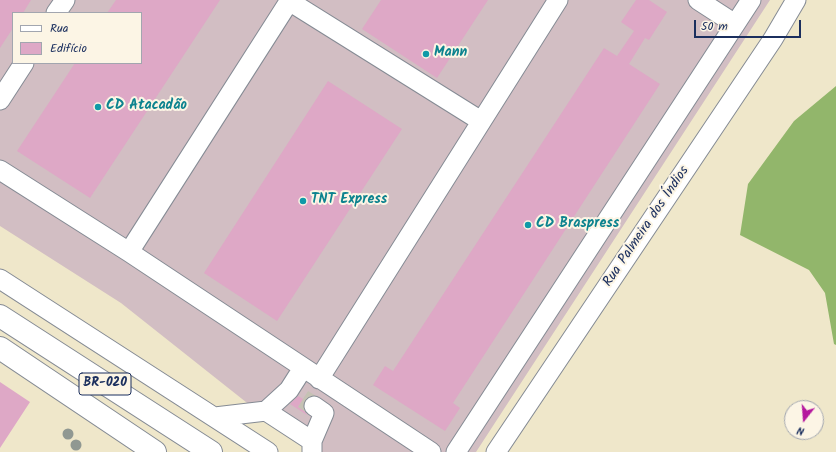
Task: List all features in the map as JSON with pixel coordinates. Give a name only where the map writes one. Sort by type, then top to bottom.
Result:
[{"type":"highway","name":"BR-020","points":[[0,316],[211,452]]},
{"type":"highway","name":"BR-020","points":[[0,348],[155,452]]},
{"type":"street","points":[[57,12],[65,0]]},
{"type":"street","points":[[319,379],[558,0]]},
{"type":"street","points":[[698,0],[736,24]]},
{"type":"street","points":[[456,452],[751,0]]},
{"type":"street","name":"Rua Palmeira dos Índios","points":[[496,452],[773,38],[796,0]]},
{"type":"street","points":[[130,252],[289,1],[481,121]]},
{"type":"street","points":[[0,100],[23,64]]},
{"type":"street","points":[[0,170],[130,252],[430,452]]},
{"type":"street","points":[[0,279],[268,452]]},
{"type":"street","points":[[303,368],[312,446]]},
{"type":"street","points":[[215,417],[266,411],[308,402],[340,392]]},
{"type":"street","points":[[266,411],[312,446]]},
{"type":"shaded area","points":[[0,0],[770,0],[476,452],[309,452],[121,303],[0,226]]},
{"type":"green space","points":[[836,86],[836,345],[834,344],[825,293],[809,270],[740,235],[748,184],[794,121]]},
{"type":"building","points":[[0,0],[31,0],[24,12],[12,12],[12,30],[0,48]]},
{"type":"building","name":"CD Atacadão","points":[[116,0],[220,0],[90,198],[17,151],[74,64],[142,64],[142,12],[108,12]]},
{"type":"building","name":"Mann","points":[[381,0],[488,0],[437,78],[362,29]]},
{"type":"building","name":"CD Braspress","points":[[636,0],[649,0],[667,12],[649,40],[645,38],[629,64],[660,84],[453,403],[460,408],[445,431],[373,385],[385,366],[393,371],[604,48],[617,56],[634,31],[621,22]]},
{"type":"building","name":"TNT Express","points":[[328,81],[402,129],[277,321],[204,273]]},
{"type":"building","points":[[0,382],[30,402],[0,448]]},
{"type":"building","points":[[298,396],[305,400],[304,410],[307,415],[290,404]]},
{"type":"tunnel","points":[[303,399],[314,406]]},
{"type":"place","name":"Mann","points":[[426,54]]},
{"type":"place","name":"CD Atacadão","points":[[98,107]]},
{"type":"place","name":"TNT Express","points":[[303,201]]},
{"type":"place","name":"CD Braspress","points":[[528,225]]}]
